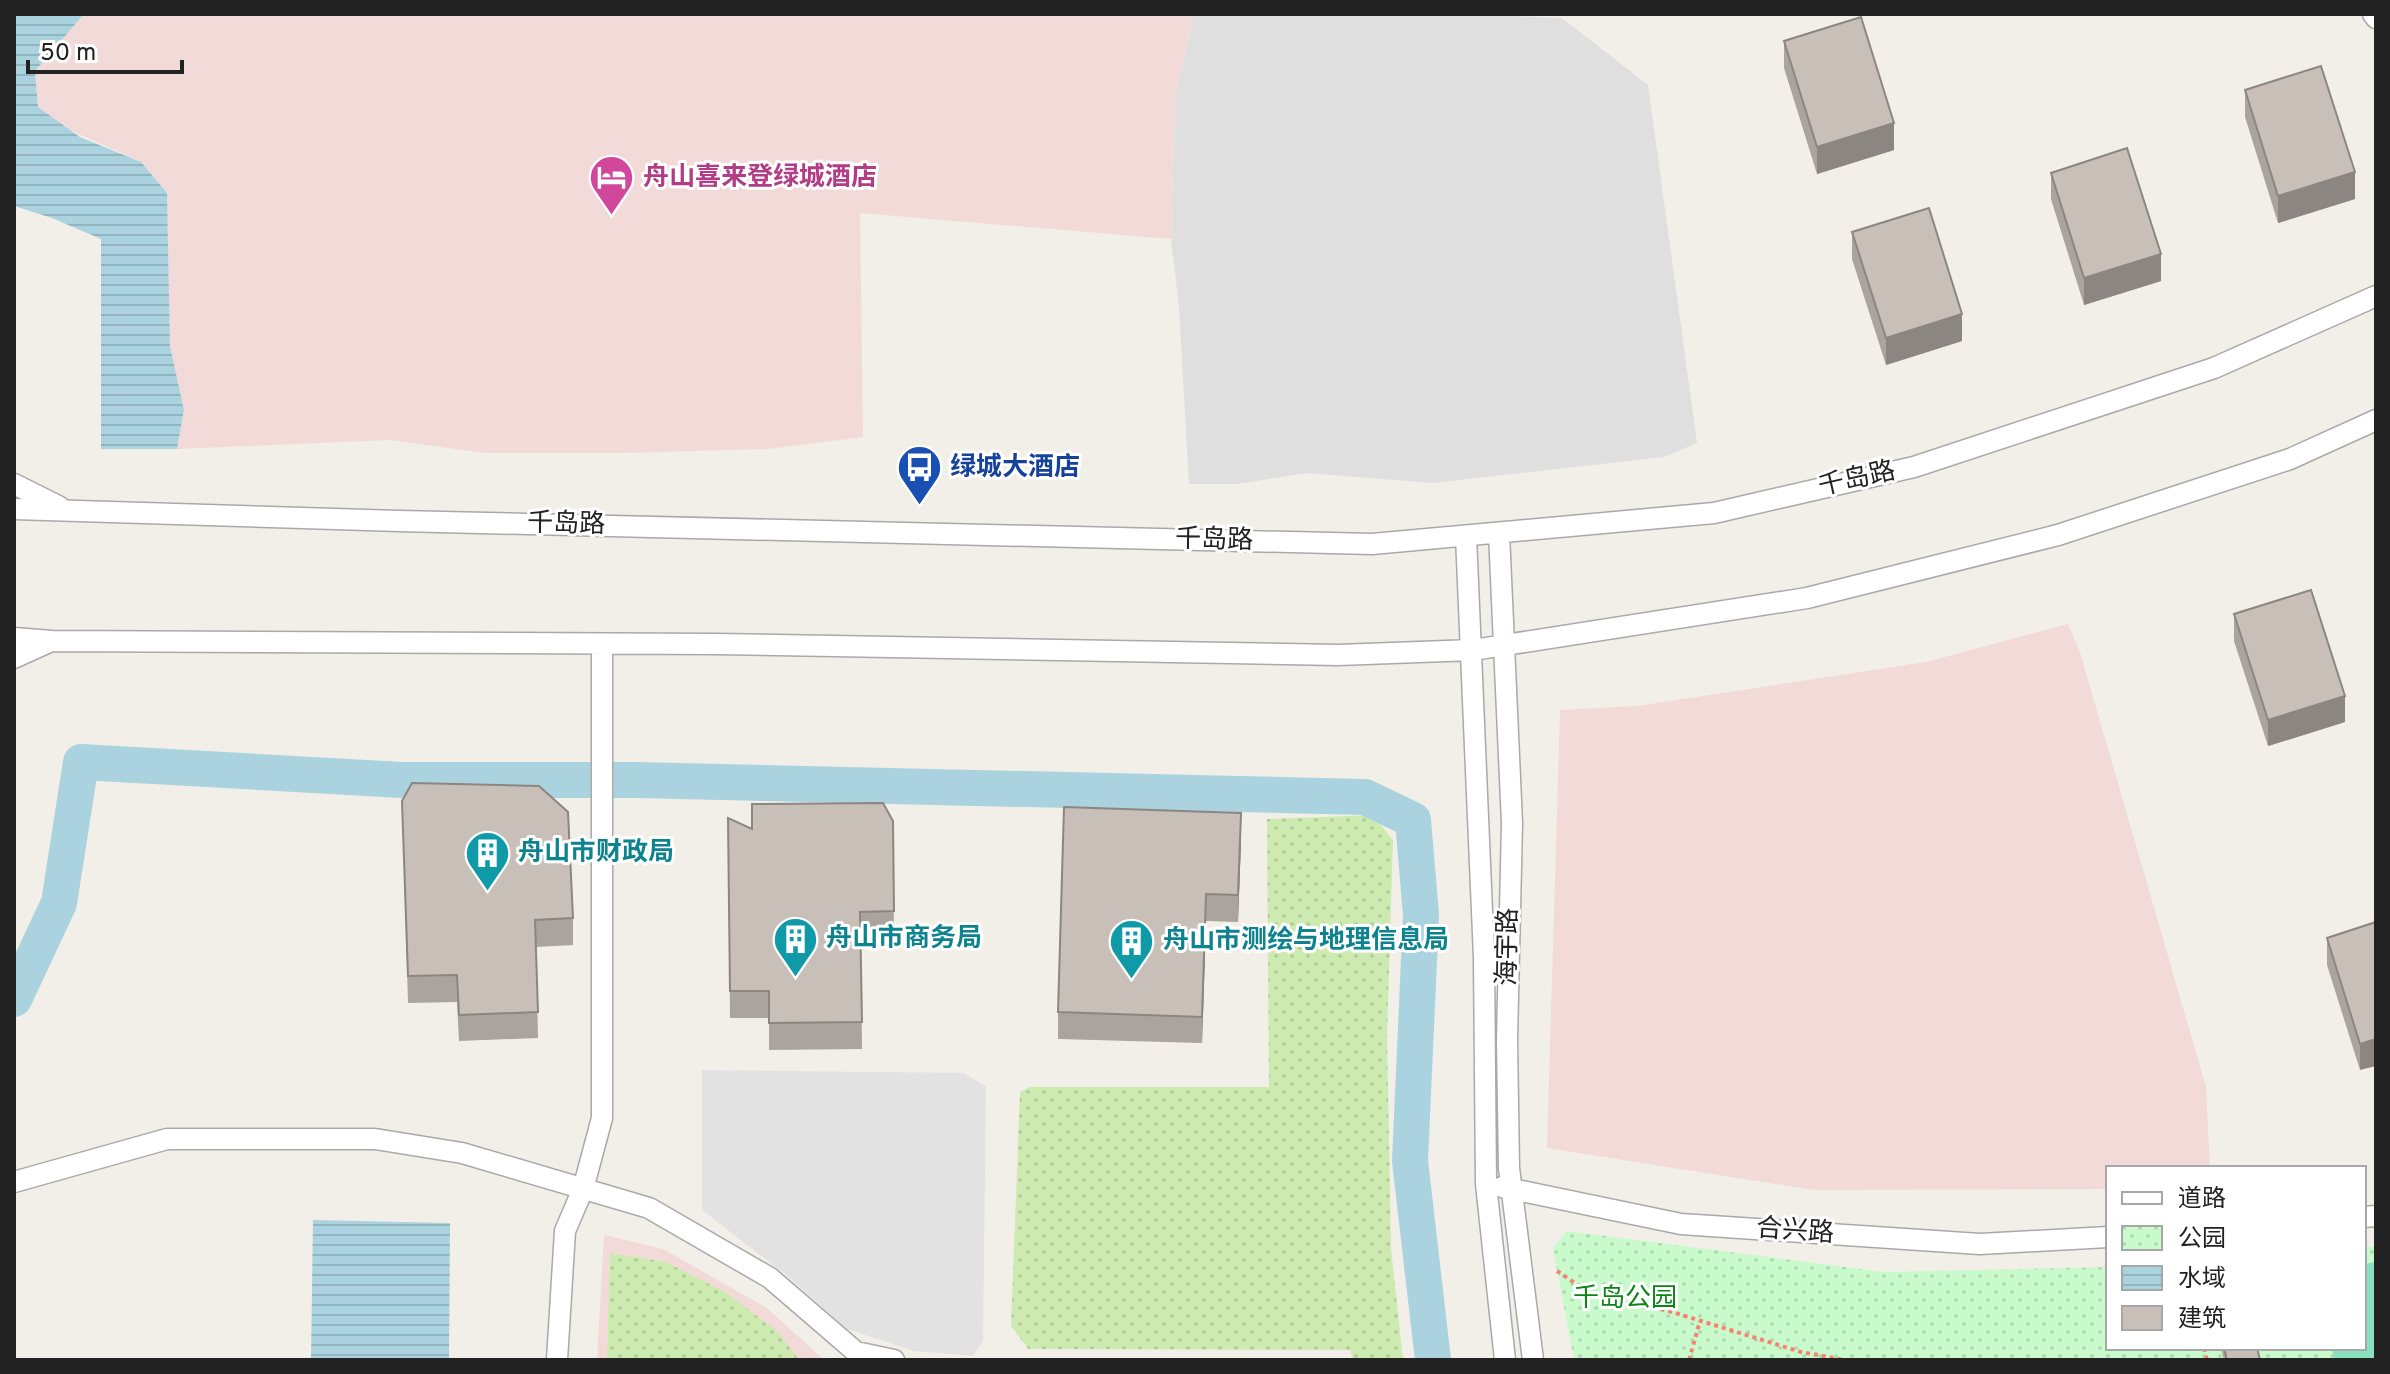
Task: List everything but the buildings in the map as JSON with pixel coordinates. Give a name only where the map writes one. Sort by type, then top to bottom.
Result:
[{"type":"street","name":"千岛路","points":[[14,509],[1356,544],[1466,536],[1714,513],[1914,467],[2214,368],[2376,296]]},
{"type":"street","points":[[14,638],[52,641],[602,644],[1338,655],[1473,650],[1807,598],[2058,535],[2290,459],[2376,420]]},
{"type":"street","points":[[14,484],[67,511]]},
{"type":"street","name":"海宇路","points":[[1499,533],[1512,823],[1507,1040],[1512,1189],[1533,1360]]},
{"type":"street","name":"海宇路","points":[[1466,536],[1484,958],[1486,1184],[1505,1360]]},
{"type":"street","points":[[14,658],[52,641]]},
{"type":"street","points":[[557,1360],[565,1231],[583,1189],[602,1118],[602,644]]},
{"type":"street","points":[[14,1182],[167,1139],[375,1139],[462,1153],[649,1208],[770,1278],[856,1352],[894,1360]]},
{"type":"street","name":"合兴路","points":[[1486,1184],[1681,1224],[1980,1244],[2106,1237]]},
{"type":"path","points":[[1557,1271],[1590,1293],[1669,1311],[1801,1352],[1845,1360]]},
{"type":"path","points":[[1689,1360],[1700,1321]]},
{"type":"shaded area","name":"舟山喜来登绿城酒店","points":[[84,14],[1194,14],[1175,99],[1171,239],[860,213],[863,437],[767,449],[627,453],[485,453],[390,440],[177,449],[184,410],[170,346],[167,193],[141,162],[72,131],[38,107],[35,71]]},
{"type":"shaded area","points":[[1194,14],[1469,14],[1562,18],[1648,85],[1697,443],[1664,457],[1433,483],[1306,473],[1237,484],[1189,484],[1179,307],[1171,239],[1175,99]]},
{"type":"shaded area","points":[[2068,624],[2080,652],[2206,1087],[2210,1166],[2106,1166],[2106,1189],[1814,1190],[1547,1148],[1560,710],[1637,706],[1926,662]]},
{"type":"shaded area","points":[[702,1070],[964,1073],[986,1087],[983,1341],[973,1356],[914,1351],[847,1329],[791,1279],[702,1210]]},
{"type":"shaded area","points":[[604,1235],[663,1249],[767,1308],[824,1360],[597,1360]]},
{"type":"green space","points":[[1373,815],[1393,840],[1387,1035],[1391,1248],[1403,1360],[1353,1360],[1350,1350],[1028,1349],[1011,1326],[1020,1092],[1030,1087],[1269,1087],[1267,819]]},
{"type":"green space","name":"千岛公园","points":[[1567,1231],[1884,1272],[2106,1267],[2106,1350],[2366,1350],[2366,1247],[2376,1246],[2376,1360],[1574,1360],[1553,1248]]},
{"type":"green space","points":[[610,1253],[666,1262],[725,1292],[778,1332],[799,1360],[607,1360]]},
{"type":"green space","points":[[2376,1262],[2376,1360],[2334,1360],[2332,1350],[2366,1350],[2366,1264]]},
{"type":"water","points":[[14,14],[84,14],[35,71],[38,107],[80,137],[141,162],[167,193],[170,346],[184,410],[177,449],[101,449],[101,239],[14,206]]},
{"type":"water","points":[[313,1220],[450,1223],[449,1360],[311,1360]]},
{"type":"waterway","points":[[14,999],[59,903],[81,762],[402,780],[636,780],[1365,797],[1413,820],[1421,915],[1410,1161],[1433,1360]]},
{"type":"place","name":"舟山喜来登绿城酒店","points":[[612,217]]},
{"type":"place","name":"绿城大酒店","points":[[919,507]]},
{"type":"place","name":"舟山市财政局","points":[[487,892]]},
{"type":"place","name":"舟山市商务局","points":[[795,978]]},
{"type":"place","name":"舟山市测绘与地理信息局","points":[[1132,980]]}]
